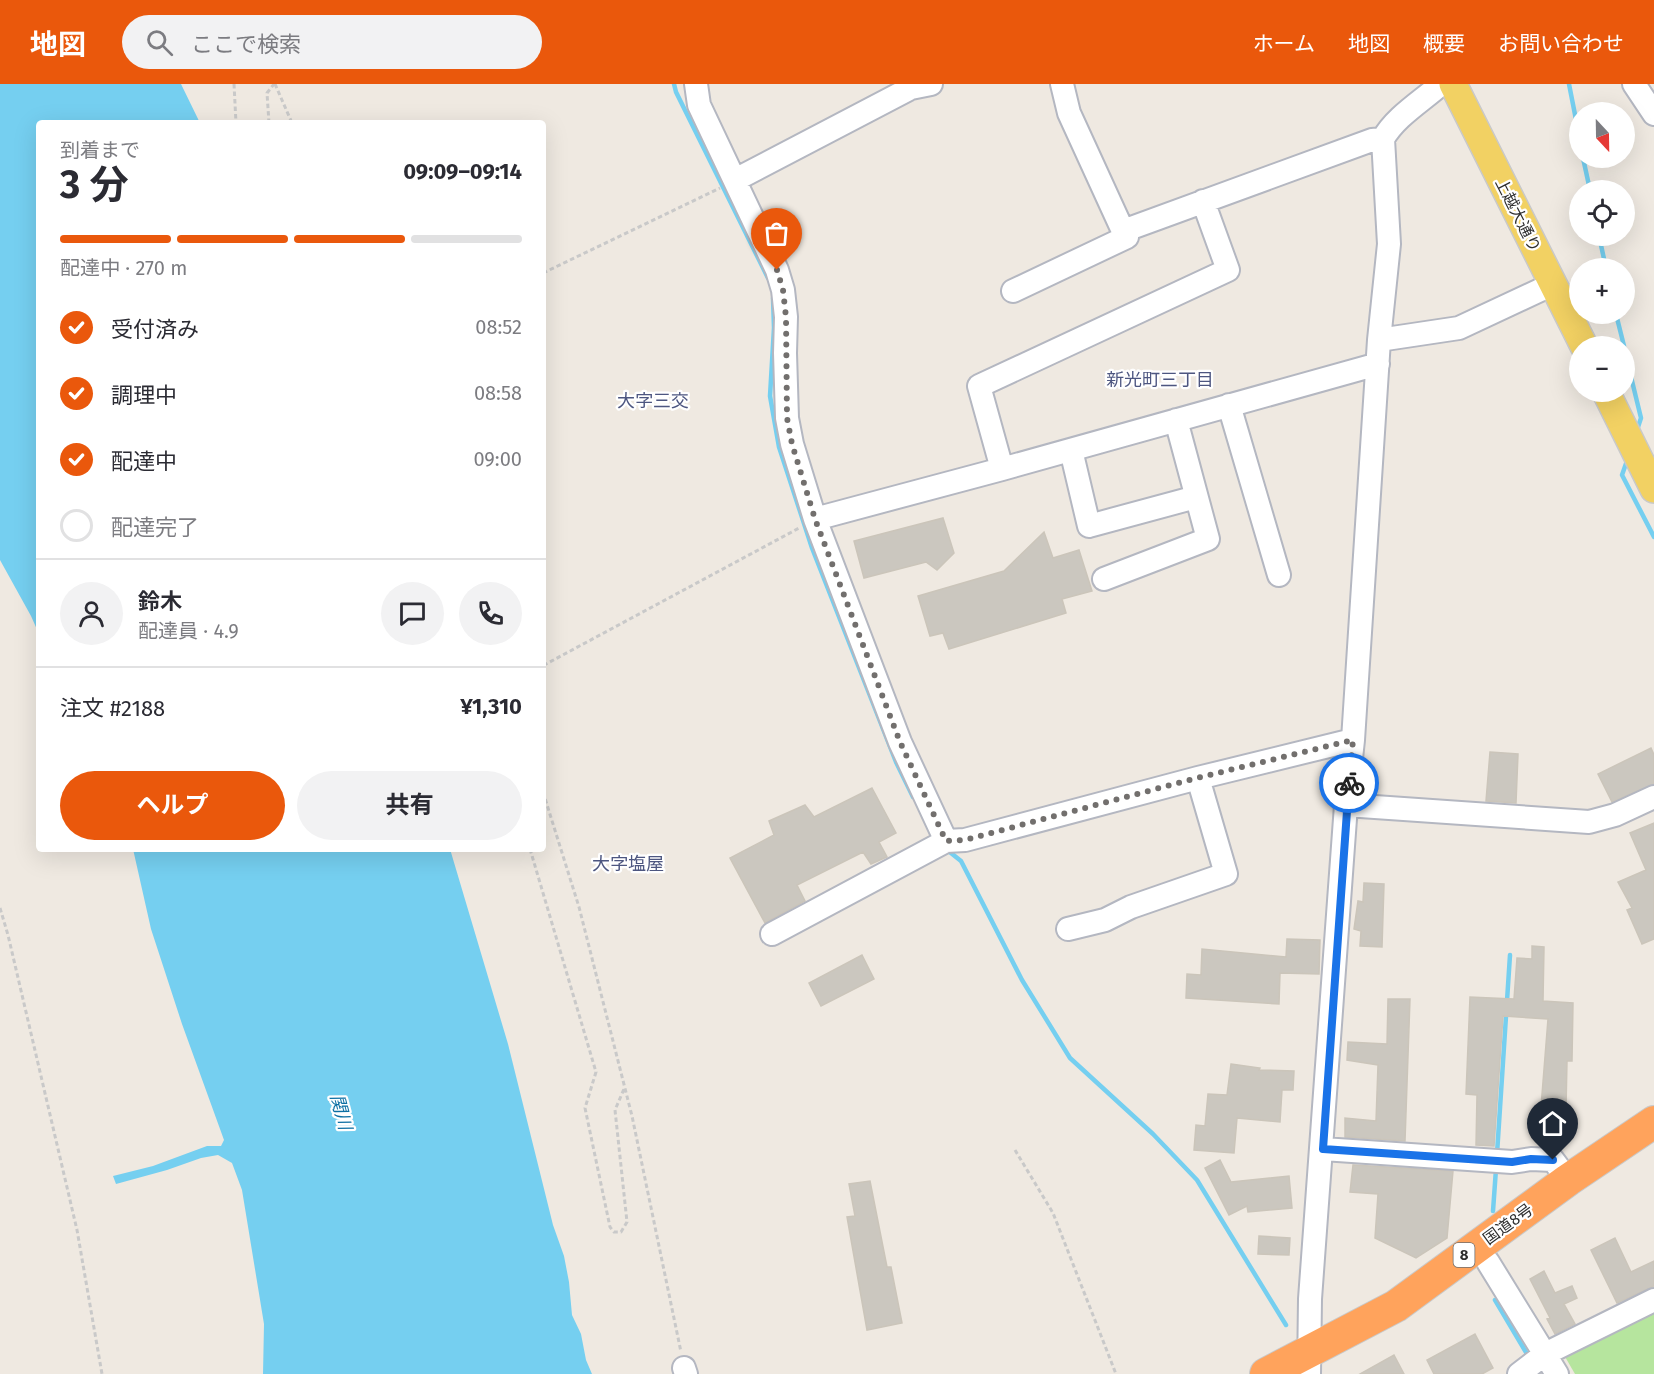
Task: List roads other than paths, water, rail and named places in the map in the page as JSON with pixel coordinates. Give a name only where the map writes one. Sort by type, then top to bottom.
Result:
[{"type":"highway","name":"国道8号","points":[[1308,1368],[1568,1180],[1654,1122]]},
{"type":"highway","name":"国道8号","points":[[1266,1374],[1308,1368],[1350,1351],[1488,1262],[1654,1148]]},
{"type":"main road","name":"上越大通り","points":[[1453,84],[1579,336]]},
{"type":"main road","points":[[1611,402],[1654,489]]},
{"type":"street","points":[[696,84],[699,105],[777,270],[783,290],[786,317],[787,418],[792,444],[815,519],[900,742],[946,841]]},
{"type":"street","points":[[735,180],[911,88],[931,84]]},
{"type":"street","points":[[1013,291],[1127,237],[1069,113],[1062,84]]},
{"type":"street","points":[[1308,1368],[1310,1299],[1323,1149],[1346,805],[1353,740],[1379,340],[1389,244],[1383,139],[1396,122],[1441,84]]},
{"type":"street","points":[[1634,84],[1652,107]]},
{"type":"street","points":[[1123,231],[1372,140],[1383,139]]},
{"type":"street","points":[[1002,470],[979,386],[1228,270],[1203,201]]},
{"type":"street","points":[[1379,340],[1459,328],[1552,284]]},
{"type":"street","points":[[815,519],[1002,470],[1378,364]]},
{"type":"street","points":[[1229,405],[1279,575]]},
{"type":"street","points":[[1104,579],[1208,539],[1176,420]]},
{"type":"street","points":[[1071,450],[1089,526],[1196,497]]},
{"type":"street","points":[[772,934],[946,841],[965,840],[1197,778],[1353,740]]},
{"type":"street","points":[[1068,929],[1105,920],[1131,907],[1226,874],[1197,778]]},
{"type":"street","points":[[1346,805],[1589,822],[1615,815],[1654,797]]},
{"type":"street","points":[[1323,1149],[1512,1162],[1545,1158],[1553,1160],[1568,1180]]},
{"type":"street","points":[[1488,1262],[1557,1374]]},
{"type":"street","points":[[1520,1374],[1545,1354],[1654,1300]]},
{"type":"water","points":[[0,84],[181,84],[199,120],[36,120],[36,627],[0,560]]},
{"type":"water","name":"関川","points":[[134,852],[451,852],[508,1044],[553,1225],[564,1256],[572,1315],[581,1334],[586,1360],[592,1374],[263,1374],[264,1324],[242,1190],[232,1163],[218,1155],[116,1184],[113,1176],[153,1166],[207,1146],[221,1146],[224,1140],[151,929]]},
{"type":"waterway","points":[[674,84],[768,278]]},
{"type":"waterway","points":[[1569,84],[1573,102]]},
{"type":"waterway","points":[[1585,168],[1588,180]]},
{"type":"waterway","points":[[1601,246],[1604,258]]},
{"type":"waterway","points":[[773,298],[774,328],[770,396],[779,447],[812,548],[896,762],[913,797]]},
{"type":"waterway","points":[[1618,324],[1622,336]]},
{"type":"waterway","points":[[1635,393],[1641,418],[1637,430]]},
{"type":"waterway","points":[[1628,458],[1622,475],[1654,537]]},
{"type":"waterway","points":[[946,849],[961,861],[1022,980],[1070,1058],[1153,1134],[1197,1180],[1286,1325]]},
{"type":"waterway","points":[[1497,1154],[1510,955]]},
{"type":"waterway","points":[[1493,1211],[1496,1169]]},
{"type":"waterway","points":[[1495,1300],[1530,1359]]},
{"type":"district","name":"新光町三丁目","points":[[1160,380]]},
{"type":"district","name":"大字三交","points":[[653,401]]},
{"type":"district","name":"大字塩屋","points":[[628,864]]}]
